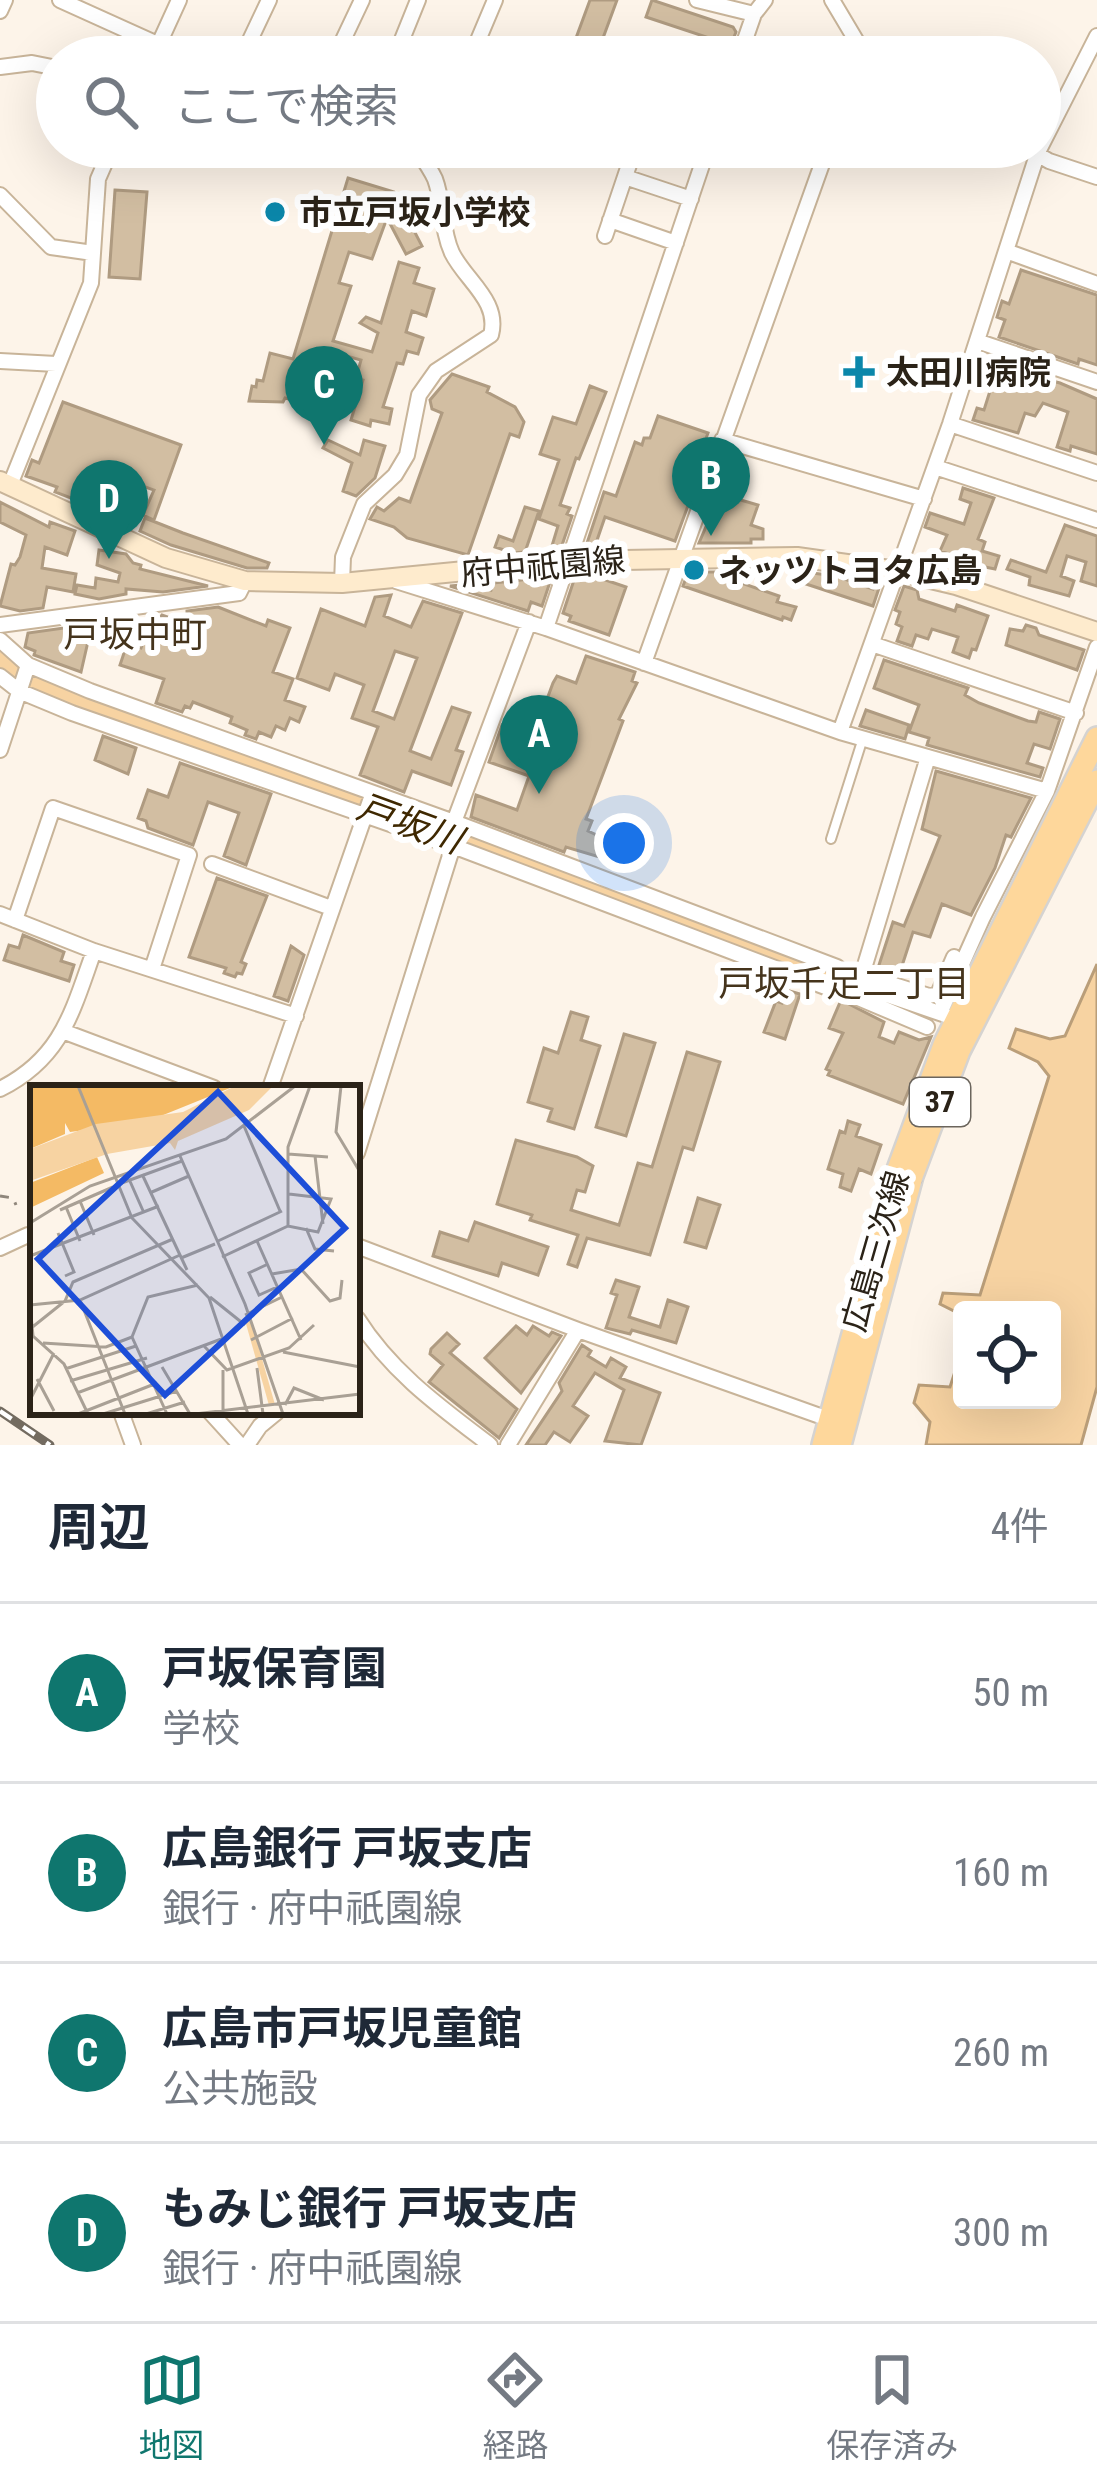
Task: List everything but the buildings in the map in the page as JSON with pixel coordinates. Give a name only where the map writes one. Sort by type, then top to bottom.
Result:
[{"type":"main road","name":"府中祇園線","points":[[5,483],[166,558],[245,581],[342,584],[568,561],[797,557],[897,571],[1028,606],[1097,632]]},
{"type":"main road","name":"広島三次線","points":[[823,1445],[838,1430],[897,1172],[956,1018],[1097,738]]},
{"type":"main road","name":"広島三次線","points":[[956,1018],[1097,781]]},
{"type":"street","points":[[0,11],[5,0]]},
{"type":"street","points":[[60,0],[88,6],[133,36]]},
{"type":"street","points":[[163,36],[179,0]]},
{"type":"street","points":[[252,36],[269,0]]},
{"type":"street","points":[[345,36],[362,0]]},
{"type":"street","points":[[403,36],[418,0]]},
{"type":"street","points":[[480,36],[495,0]]},
{"type":"street","points":[[697,0],[754,14]]},
{"type":"street","points":[[746,36],[765,0]]},
{"type":"street","points":[[832,0],[853,36]]},
{"type":"street","points":[[1061,99],[1097,36]]},
{"type":"street","points":[[0,67],[36,64]]},
{"type":"street","points":[[1061,165],[1097,177]]},
{"type":"street","points":[[5,483],[91,284],[98,179],[103,168]]},
{"type":"street","points":[[342,584],[343,557],[364,504],[385,488],[407,455],[419,395],[436,371],[491,335],[495,321],[488,303],[453,256],[429,168]]},
{"type":"street","points":[[605,236],[628,168]]},
{"type":"street","points":[[546,628],[702,168]]},
{"type":"street","points":[[644,663],[820,168]]},
{"type":"street","points":[[840,732],[950,424],[1027,168]]},
{"type":"street","points":[[625,177],[691,200]]},
{"type":"street","points":[[0,195],[51,248],[93,254]]},
{"type":"street","points":[[610,220],[676,243]]},
{"type":"street","points":[[1006,251],[1097,284]]},
{"type":"street","points":[[977,341],[1097,382]]},
{"type":"street","points":[[0,361],[56,364]]},
{"type":"street","points":[[950,424],[1097,473]]},
{"type":"street","points":[[722,440],[924,499]]},
{"type":"street","points":[[935,467],[1097,520]]},
{"type":"street","points":[[393,580],[529,622],[840,732],[1047,791]]},
{"type":"street","points":[[0,625],[238,593],[245,581]]},
{"type":"street","points":[[454,822],[529,622]]},
{"type":"street","points":[[0,640],[23,678],[364,816],[828,988],[857,979],[929,996],[938,994],[954,957]]},
{"type":"street","points":[[872,644],[1076,713]]},
{"type":"street","points":[[0,676],[23,678],[454,822],[837,967],[956,1018],[983,916],[1047,791],[1097,647]]},
{"type":"street","points":[[0,750],[23,678]]},
{"type":"street","points":[[927,1027],[856,997],[857,979],[928,757]]},
{"type":"street","points":[[271,1085],[372,795]]},
{"type":"street","points":[[152,969],[189,855],[52,808],[8,917],[94,951],[296,1016]]},
{"type":"street","points":[[360,1143],[453,846]]},
{"type":"street","points":[[212,864],[331,908]]},
{"type":"street","points":[[0,1089],[33,1082],[65,1031],[94,951]]},
{"type":"street","points":[[65,1031],[206,1085]]},
{"type":"street","points":[[0,1248],[30,1237]]},
{"type":"street","points":[[360,1247],[838,1430]]},
{"type":"street","points":[[360,1323],[372,1342],[419,1390],[490,1445]]},
{"type":"street","points":[[508,1445],[578,1330]]},
{"type":"street","points":[[360,1351],[372,1342]]},
{"type":"street","points":[[213,1415],[243,1445],[273,1415]]},
{"type":"lane","points":[[831,839],[863,738]]},
{"type":"path","points":[[886,1173],[922,1182]]},
{"type":"path","points":[[0,1196],[13,1198],[16,1205]]},
{"type":"shaded area","points":[[1097,964],[1097,1387],[1081,1445],[926,1445],[930,1422],[914,1403],[919,1385],[950,1387],[953,1378],[953,1409],[1061,1409],[1061,1301],[953,1301],[953,1310],[940,1304],[943,1293],[980,1295],[1049,1076],[1038,1062],[1009,1048],[1016,1029],[1050,1039],[1065,1036]]},
{"type":"waterway","name":"戸坂川","points":[[0,661],[38,686],[102,711],[244,758],[824,974]]},
{"type":"railway","points":[[0,1411],[50,1445]]},
{"type":"place","name":"市立戸坂小学校","points":[[275,212]]},
{"type":"place","name":"太田川病院","points":[[859,372]]},
{"type":"place","name":"広島市戸坂児童館","points":[[324,445]]},
{"type":"place","name":"広島銀行 戸坂支店","points":[[711,536]]},
{"type":"place","name":"もみじ銀行 戸坂支店","points":[[109,559]]},
{"type":"place","name":"ネッツトヨタ広島","points":[[694,570]]},
{"type":"place","name":"戸坂保育園","points":[[539,794]]},
{"type":"district","name":"戸坂中町","points":[[135,634]]},
{"type":"district","name":"戸坂千足二丁目","points":[[844,983]]}]
